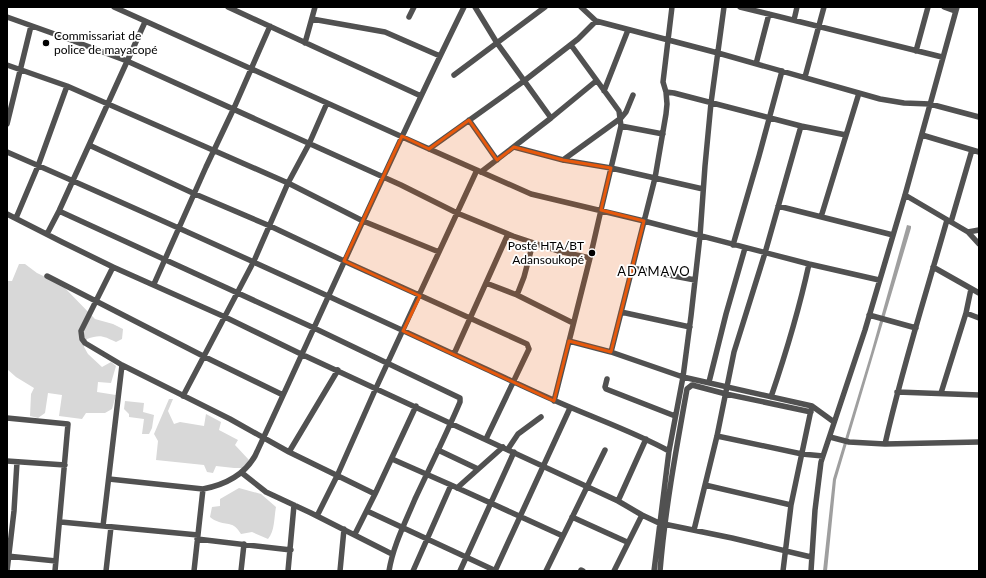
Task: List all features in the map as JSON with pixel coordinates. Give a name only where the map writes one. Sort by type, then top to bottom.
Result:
[{"type":"street","points":[[114,7],[531,194],[601,210],[733,245],[879,280]]},
{"type":"street","points":[[228,7],[421,96]]},
{"type":"street","points":[[305,43],[315,7]]},
{"type":"street","points":[[409,17],[414,7]]},
{"type":"street","points":[[109,479],[203,489],[219,485],[242,473],[252,461],[384,178],[402,136],[464,7]]},
{"type":"street","points":[[475,7],[497,43],[551,118]]},
{"type":"street","points":[[454,75],[545,7]]},
{"type":"street","points":[[582,7],[596,20],[628,30],[718,53],[859,93],[892,101],[930,104],[979,117]]},
{"type":"street","points":[[610,352],[655,178],[663,134],[667,104],[663,82],[672,7]]},
{"type":"street","points":[[660,571],[662,523],[669,451],[683,377],[690,327],[700,236],[711,104],[724,7]]},
{"type":"street","points":[[740,7],[942,57]]},
{"type":"street","points":[[794,20],[797,7]]},
{"type":"street","points":[[805,77],[824,7]]},
{"type":"street","points":[[916,51],[928,7]]},
{"type":"street","points":[[811,571],[819,475],[823,456],[848,384],[905,195],[956,9],[944,7]]},
{"type":"street","points":[[756,64],[769,14]]},
{"type":"street","points":[[7,17],[63,36],[127,61],[384,178],[457,213],[532,243],[558,251],[590,258]]},
{"type":"street","points":[[312,19],[385,32],[440,56]]},
{"type":"street","points":[[429,149],[524,81],[571,45],[596,20]]},
{"type":"street","points":[[47,234],[146,22]]},
{"type":"street","points":[[7,124],[31,26]]},
{"type":"street","points":[[154,284],[234,109],[270,26]]},
{"type":"street","points":[[604,91],[628,30]]},
{"type":"street","points":[[554,400],[622,126],[619,111],[571,45]]},
{"type":"street","points":[[7,65],[67,86],[288,184],[364,221],[439,252]]},
{"type":"street","points":[[733,245],[782,71]]},
{"type":"street","points":[[317,516],[337,476],[457,213],[479,171],[498,160],[596,81]]},
{"type":"street","points":[[16,218],[38,166],[67,86]]},
{"type":"street","points":[[666,92],[801,126],[846,135]]},
{"type":"street","points":[[821,217],[859,93]]},
{"type":"street","points":[[563,160],[621,118],[626,112],[633,94]]},
{"type":"street","points":[[183,396],[254,262],[288,184],[309,144],[327,103]]},
{"type":"street","points":[[469,120],[498,160]]},
{"type":"street","points":[[622,126],[663,134]]},
{"type":"street","points":[[694,530],[717,436],[734,352],[765,253],[801,126]]},
{"type":"street","points":[[922,135],[979,152]]},
{"type":"street","points":[[89,145],[194,194],[270,226],[344,262],[528,345],[529,349],[486,439]]},
{"type":"street","points":[[514,147],[563,160],[611,168],[703,189]]},
{"type":"street","points":[[885,444],[897,392],[934,267],[972,150]]},
{"type":"street","points":[[7,152],[254,262],[570,408],[646,439],[669,451]]},
{"type":"street","points":[[905,195],[968,232],[979,244]]},
{"type":"street","points":[[778,206],[893,235]]},
{"type":"street","points":[[59,211],[314,328],[460,398],[460,402],[451,423],[402,528],[392,554],[389,571]]},
{"type":"street","points":[[7,214],[113,267],[225,316],[301,354],[587,486],[642,515],[662,523],[811,557]]},
{"type":"street","points":[[968,232],[979,230]]},
{"type":"street","points":[[454,354],[508,234]]},
{"type":"street","points":[[517,295],[524,277],[532,243]]},
{"type":"street","points":[[709,382],[726,314],[745,248]]},
{"type":"street","points":[[771,397],[792,334],[809,264]]},
{"type":"street","points":[[113,267],[81,331],[82,339],[85,344],[262,438],[375,494]]},
{"type":"street","points":[[934,267],[979,294]]},
{"type":"street","points":[[632,268],[695,280]]},
{"type":"street","points":[[47,276],[204,357],[283,395]]},
{"type":"street","points":[[486,283],[517,295],[573,323]]},
{"type":"street","points":[[941,393],[966,313],[971,289]]},
{"type":"street","points":[[621,312],[690,327]]},
{"type":"street","points":[[966,313],[979,318]]},
{"type":"street","points":[[869,315],[916,328]]},
{"type":"street","points":[[569,341],[610,352],[683,377],[812,406],[834,422]]},
{"type":"street","points":[[103,526],[122,365]]},
{"type":"street","points":[[290,452],[338,370]]},
{"type":"street","points":[[607,379],[606,389],[675,416]]},
{"type":"street","points":[[654,571],[687,389],[692,385],[726,394],[811,412]]},
{"type":"street","points":[[897,392],[979,395]]},
{"type":"street","points":[[355,534],[416,406]]},
{"type":"street","points":[[783,571],[791,505],[812,406]]},
{"type":"street","points":[[367,511],[496,571],[570,408]]},
{"type":"street","points":[[457,488],[505,448],[518,434],[541,417]]},
{"type":"street","points":[[7,418],[68,424],[55,571],[61,571]]},
{"type":"street","points":[[717,436],[802,454],[823,456]]},
{"type":"street","points":[[830,437],[849,442],[885,444],[979,442]]},
{"type":"street","points":[[618,501],[646,439]]},
{"type":"street","points":[[438,450],[478,469]]},
{"type":"street","points":[[546,571],[605,450]]},
{"type":"street","points":[[460,571],[514,452]]},
{"type":"street","points":[[392,459],[563,536]]},
{"type":"street","points":[[7,461],[65,465]]},
{"type":"street","points":[[7,571],[14,511],[17,462]]},
{"type":"street","points":[[242,473],[266,492],[355,534],[392,554]]},
{"type":"street","points":[[413,571],[451,485]]},
{"type":"street","points":[[705,485],[791,505]]},
{"type":"street","points":[[194,571],[203,489]]},
{"type":"street","points":[[288,571],[294,505]]},
{"type":"street","points":[[614,571],[627,542],[642,515]]},
{"type":"street","points":[[572,517],[627,542]]},
{"type":"street","points":[[60,522],[198,537],[291,550]]},
{"type":"street","points":[[106,571],[111,527]]},
{"type":"street","points":[[340,571],[344,529]]},
{"type":"street","points":[[241,571],[244,544]]},
{"type":"street","points":[[8,556],[56,561]]},
{"type":"highlighted area","points":[[469,120],[497,160],[514,147],[563,160],[611,168],[601,210],[644,221],[611,352],[569,341],[554,401],[403,331],[420,296],[344,261],[402,136],[429,149]]},
{"type":"shaded area","points":[[907,225],[911,226],[911,228],[836,480],[827,571],[823,571],[833,479],[871,353]]},
{"type":"shaded area","points":[[19,264],[25,264],[37,273],[62,285],[95,319],[113,324],[123,329],[122,339],[116,342],[99,336],[87,339],[84,347],[88,354],[102,367],[111,362],[116,366],[111,383],[98,382],[97,392],[116,395],[112,409],[105,413],[86,413],[82,419],[59,416],[62,395],[48,393],[45,413],[38,418],[30,416],[31,394],[34,388],[16,377],[7,369],[7,281],[12,281]]},
{"type":"shaded area","points":[[169,399],[173,399],[168,411],[174,424],[180,422],[204,426],[206,414],[221,422],[219,430],[238,440],[235,445],[249,460],[243,468],[216,466],[213,473],[207,472],[204,465],[156,460],[158,441],[154,434]]},
{"type":"shaded area","points":[[125,401],[144,403],[143,412],[154,415],[152,428],[149,434],[142,434],[144,419],[129,417],[129,414],[124,409]]},
{"type":"shaded area","points":[[239,488],[261,494],[276,507],[273,528],[268,539],[252,532],[241,534],[236,527],[218,522],[210,517],[212,507],[220,506],[220,499]]},
{"type":"place","name":"Commissariat de police de mayacopé","points":[[46,43]]},
{"type":"place","name":"Posté HTA/BT Adansoukopé","points":[[592,253]]},
{"type":"district","name":"ADAMAVO","points":[[654,271]]}]
